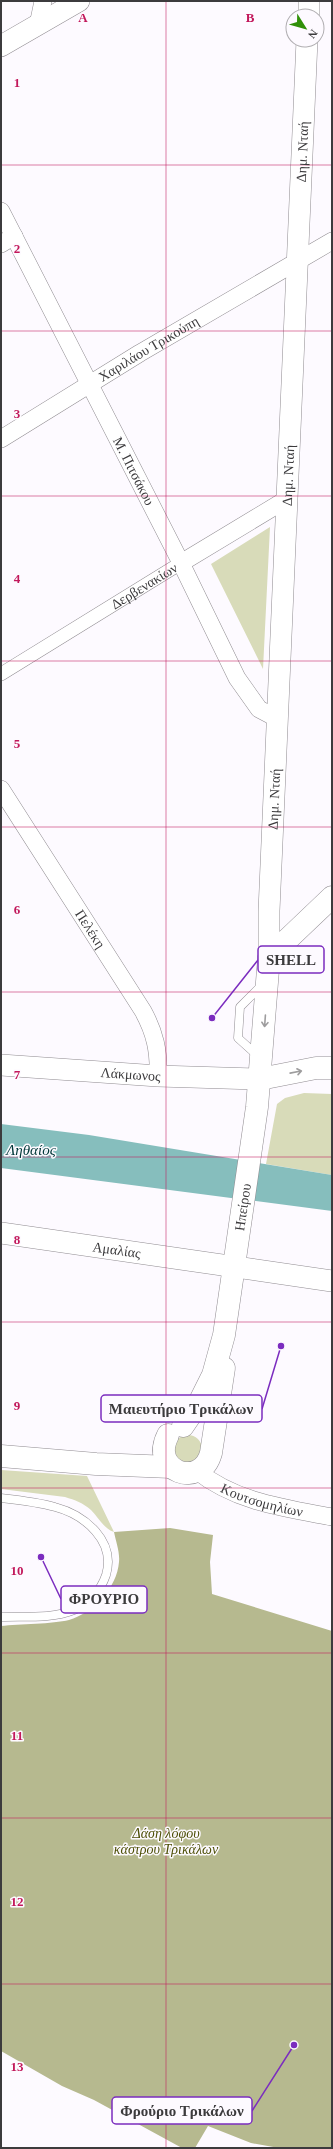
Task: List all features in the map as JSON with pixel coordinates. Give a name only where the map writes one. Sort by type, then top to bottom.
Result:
[{"type":"main road","points":[[269,957],[332,897]]},
{"type":"main road","name":"Ηπείρου","points":[[211,1449],[224,1363],[224,1335],[261,1070],[269,957]]},
{"type":"main road","points":[[261,1070],[332,1068]]},
{"type":"main road","name":"Ηπείρου","points":[[176,1430],[200,1401],[213,1375],[224,1335]]},
{"type":"main road","points":[[1,1456],[96,1464],[171,1467],[185,1473],[197,1471],[206,1464],[211,1449],[209,1439],[202,1431],[193,1426],[176,1430],[141,1454],[118,1461],[96,1464]]},
{"type":"main road","points":[[171,1467],[163,1452],[164,1443],[176,1430]]},
{"type":"street","points":[[38,25],[44,1]]},
{"type":"street","points":[[1,46],[79,1]]},
{"type":"street","name":"Δημ. Νταή","points":[[269,957],[269,911],[308,48]]},
{"type":"street","name":"Μ. Πιτσάκου","points":[[1,211],[8,240],[90,384],[240,683],[259,709],[278,719]]},
{"type":"street","name":"Χαριλάου Τρικούπη","points":[[1,439],[90,384],[332,241]]},
{"type":"street","name":"Δερβενακίων","points":[[1,674],[287,499]]},
{"type":"street","name":"Πελέκη","points":[[1,789],[143,1011],[155,1037],[158,1052],[158,1076]]},
{"type":"street","points":[[269,911],[281,921],[302,926]]},
{"type":"street","name":"Λάκμωνος","points":[[1,1064],[158,1076],[261,1070]]},
{"type":"street","name":"Αμαλίας","points":[[1,1233],[332,1281]]},
{"type":"street","name":"Κουτσομηλίων","points":[[197,1471],[220,1487],[244,1498],[332,1517]]},
{"type":"lane","points":[[1,1498],[55,1506],[79,1517],[100,1536],[107,1552],[108,1561],[106,1575],[99,1589],[87,1602],[76,1609],[59,1614],[1,1617]]},
{"type":"green space","points":[[270,527],[263,669],[211,564]]},
{"type":"green space","points":[[304,1093],[332,1094],[332,1175],[266,1164],[277,1104],[285,1098]]},
{"type":"green space","points":[[188,1435],[198,1439],[202,1449],[198,1459],[188,1463],[178,1459],[174,1449],[178,1439]]},
{"type":"green space","points":[[1,1470],[87,1476],[114,1532],[110,1531],[104,1526],[85,1505],[76,1501],[65,1497],[1,1489]]},
{"type":"green space","name":"Δάση λόφου κάστρου Τρικάλων","points":[[170,1528],[213,1535],[210,1562],[212,1594],[332,1631],[332,2148],[279,2148],[251,2143],[208,2126],[195,2148],[182,2148],[94,2100],[62,2086],[1,2051],[1,1626],[69,1620],[87,1612],[109,1590],[114,1581],[119,1562],[119,1554],[114,1532]]},
{"type":"water","name":"Ληθαίος","points":[[1,1124],[89,1135],[332,1175],[332,1211],[1,1168]]},
{"type":"place","name":"SHELL","points":[[212,1018]]},
{"type":"place","name":"Μαιευτήριο Τρικάλων","points":[[281,1346]]},
{"type":"place","name":"ΦΡΟΥΡΙΟ","points":[[41,1557]]},
{"type":"place","name":"Φρούριο Τρικάλων","points":[[294,2045]]}]
